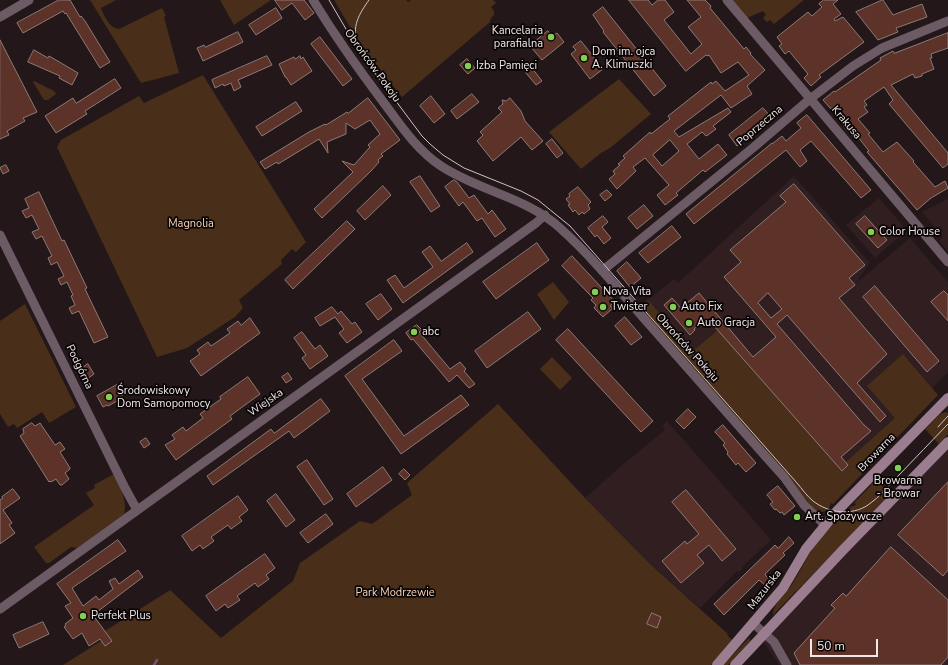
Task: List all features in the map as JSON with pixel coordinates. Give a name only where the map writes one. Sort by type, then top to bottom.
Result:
[{"type":"main road","name":"Browarna","points":[[825,525],[847,501],[947,402]]},
{"type":"main road","points":[[735,665],[843,550],[948,442]]},
{"type":"main road","name":"Mazurska","points":[[717,665],[783,588],[806,549],[825,525]]},
{"type":"street","points":[[0,17],[29,0]]},
{"type":"street","name":"Obrońców Pokoju","points":[[313,0],[354,64],[412,145],[450,171],[527,205],[544,215],[561,228],[602,271],[773,464],[804,506],[825,525]]},
{"type":"street","name":"Krakusa","points":[[727,0],[948,262]]},
{"type":"street","name":"Poprzeczna","points":[[602,271],[836,79],[873,53],[904,38],[945,22]]},
{"type":"street","name":"Wiejska","points":[[0,609],[473,269],[536,223],[544,215]]},
{"type":"street","name":"Podgórna","points":[[0,235],[137,510]]},
{"type":"street","points":[[753,623],[774,642],[788,665]]},
{"type":"shaded area","points":[[794,176],[870,263],[856,283],[910,238],[948,282],[948,372],[932,388],[906,357],[900,416],[842,474],[717,331],[693,351],[648,300],[674,279],[678,283]]},
{"type":"shaded area","points":[[879,198],[907,230],[875,258],[846,225]]},
{"type":"shaded area","points":[[948,199],[948,252],[939,241],[943,237],[922,212]]},
{"type":"shaded area","points":[[667,421],[771,540],[743,566],[741,571],[736,572],[700,608],[651,565],[585,498],[665,430],[662,426]]},
{"type":"shaded area","points":[[948,449],[948,665],[779,665],[763,641]]},
{"type":"green space","points":[[90,0],[116,0],[101,8],[110,24],[119,29],[162,8],[166,16],[164,17],[179,73],[141,83]]},
{"type":"green space","points":[[220,0],[271,0],[234,25]]},
{"type":"green space","points":[[334,0],[406,0],[408,2],[411,0],[493,0],[496,3],[491,7],[494,11],[494,15],[490,22],[402,97],[362,47]]},
{"type":"green space","points":[[732,0],[804,0],[774,24],[770,20],[767,22],[763,18],[766,15],[763,11],[747,18]]},
{"type":"green space","name":"Magnolia","points":[[203,75],[306,242],[296,252],[292,249],[281,260],[282,264],[239,300],[243,308],[235,317],[187,348],[157,357],[57,147],[61,140],[139,96],[144,103]]},
{"type":"green space","points":[[619,79],[651,114],[610,148],[601,153],[581,169],[549,132]]},
{"type":"green space","points":[[34,81],[54,91],[56,94],[48,100],[44,100],[33,82]]},
{"type":"green space","points":[[553,282],[569,302],[554,320],[537,294]]},
{"type":"green space","points":[[648,300],[693,351],[718,330],[842,471],[848,465],[846,462],[895,418],[867,386],[903,354],[938,395],[833,504],[831,503],[827,510],[822,512],[815,511],[795,487],[782,468],[639,307]]},
{"type":"green space","points":[[25,304],[76,407],[49,423],[42,412],[17,428],[14,424],[8,427],[0,414],[0,321]]},
{"type":"green space","points":[[552,357],[572,378],[560,390],[540,369]]},
{"type":"green space","name":"Park Modrzewie","points":[[498,404],[585,498],[651,565],[728,634],[727,635],[732,640],[711,665],[63,665],[101,641],[105,646],[111,642],[105,631],[170,590],[221,638],[293,581],[300,563],[360,521],[372,524],[412,495],[407,483]]},
{"type":"green space","points":[[945,412],[948,413],[948,434],[939,444],[925,429],[940,414]]},
{"type":"green space","points":[[114,474],[124,498],[124,514],[77,548],[71,547],[49,563],[46,563],[34,547],[94,505],[86,493],[95,488],[94,485]]},
{"type":"green space","points":[[877,479],[892,493],[773,615],[777,603],[797,577],[817,543],[844,513],[849,513],[850,507],[856,505],[855,503],[853,504]]},
{"type":"green space","points":[[750,638],[750,641],[728,665],[723,665]]},
{"type":"building","points":[[59,0],[70,0],[80,17],[81,16],[85,21],[110,62],[100,68],[66,13],[65,14],[63,11],[23,33],[17,23]]},
{"type":"building","points":[[275,0],[304,0],[314,13],[305,20],[292,3],[282,10]]},
{"type":"building","points":[[629,0],[648,0],[652,5],[658,0],[665,0],[674,12],[664,20],[691,54],[702,44],[688,27],[701,17],[687,0],[705,0],[744,49],[746,47],[751,53],[750,54],[765,70],[747,86],[752,94],[731,108],[721,95],[674,131],[679,137],[728,108],[731,112],[713,126],[716,129],[708,135],[706,136],[702,132],[687,144],[699,159],[718,144],[727,155],[705,172],[703,170],[676,193],[678,195],[665,205],[657,195],[669,185],[645,158],[633,167],[636,171],[617,189],[609,179],[615,174],[613,171],[620,165],[618,164],[625,158],[623,156],[650,132],[651,134],[670,119],[668,116],[711,82],[712,84],[716,81],[725,91],[749,75],[738,62],[721,73],[709,55],[706,55],[686,71]],"holes":[[[670,140],[679,151],[662,166],[653,155]]]},
{"type":"building","points":[[824,0],[838,0],[833,4],[841,14],[834,19],[835,21],[843,17],[864,42],[819,75],[821,77],[811,86],[804,78],[808,74],[789,51],[785,54],[779,46],[782,44],[777,37],[808,12],[812,16],[822,7],[819,4]]},
{"type":"building","points":[[883,0],[893,15],[922,4],[927,17],[896,28],[898,32],[878,40],[856,12]]},
{"type":"building","points":[[603,7],[666,86],[654,96],[603,32],[604,31],[593,15]]},
{"type":"building","points":[[276,8],[282,18],[256,35],[249,25]]},
{"type":"building","points":[[548,31],[552,36],[557,33],[564,42],[542,60],[530,46]]},
{"type":"building","points":[[238,32],[243,42],[203,61],[197,48],[204,45],[205,47]]},
{"type":"building","points":[[948,33],[948,48],[931,54],[932,58],[930,58],[934,69],[915,78],[913,74],[891,85],[948,153],[948,164],[943,168],[889,104],[893,100],[884,87],[864,101],[867,105],[864,107],[868,112],[858,119],[883,152],[897,142],[935,187],[945,181],[948,188],[931,198],[917,210],[867,152],[869,151],[858,137],[855,139],[843,126],[847,122],[835,106],[831,109],[823,100],[881,60],[880,58],[893,51],[894,53]]},
{"type":"building","points":[[320,37],[352,79],[343,86],[311,44]]},
{"type":"building","points":[[0,40],[37,112],[23,118],[25,121],[7,131],[9,135],[0,139]]},
{"type":"building","name":"Dom im. ojca A. Klimuszki","points":[[581,41],[603,69],[590,79],[571,54],[576,50],[573,47]]},
{"type":"building","points":[[34,50],[48,58],[49,56],[78,73],[72,85],[59,78],[60,76],[28,62]]},
{"type":"building","points":[[267,56],[272,65],[238,80],[241,87],[234,91],[231,83],[224,86],[223,84],[215,88],[212,80]]},
{"type":"building","points":[[300,56],[301,59],[303,57],[312,71],[291,85],[285,77],[279,64],[294,57],[295,59]]},
{"type":"building","name":"Izba Pamięci","points":[[467,59],[475,68],[468,74],[460,65]]},
{"type":"building","points":[[532,68],[542,81],[536,85],[526,73]]},
{"type":"building","points":[[115,79],[121,88],[85,111],[87,114],[56,133],[45,116],[73,98],[76,103]]},
{"type":"building","points":[[472,94],[479,102],[457,119],[451,111]]},
{"type":"building","points":[[431,96],[445,114],[434,123],[420,106]]},
{"type":"building","points":[[368,98],[400,140],[381,154],[383,156],[378,160],[379,162],[371,171],[322,218],[314,209],[353,172],[342,161],[354,165],[370,147],[368,145],[380,134],[370,120],[355,129],[346,123],[346,134],[327,142],[328,153],[319,139],[278,164],[277,162],[265,169],[260,162],[309,132],[325,124],[326,125],[347,112],[348,113]]},
{"type":"building","points":[[510,98],[521,111],[525,121],[543,141],[532,150],[521,137],[493,161],[477,141],[483,135],[480,132],[502,112],[498,108],[503,104],[502,100],[506,101]]},
{"type":"building","points":[[296,102],[302,111],[262,136],[256,127]]},
{"type":"building","points":[[763,108],[772,118],[737,146],[729,135]]},
{"type":"building","points":[[807,115],[871,190],[861,198],[811,141],[800,150],[807,161],[800,167],[786,150],[694,224],[686,214],[772,143],[782,136],[786,141],[801,128],[797,123]]},
{"type":"building","points":[[552,139],[563,153],[557,158],[546,144]]},
{"type":"building","points":[[6,165],[9,171],[3,174],[0,168]]},
{"type":"building","points":[[420,176],[440,206],[431,212],[410,182]]},
{"type":"building","points":[[454,180],[469,198],[474,195],[488,214],[492,210],[506,229],[495,237],[482,218],[477,221],[463,202],[459,206],[445,187]]},
{"type":"building","points":[[794,184],[865,265],[849,278],[855,285],[839,298],[887,354],[857,383],[886,416],[880,422],[787,315],[777,324],[864,425],[871,431],[841,457],[848,465],[842,471],[707,318],[694,329],[695,330],[690,335],[664,305],[672,298],[681,308],[699,293],[753,357],[776,337],[724,277],[741,262],[730,250],[786,202],[780,196]],"holes":[[[768,293],[782,309],[771,318],[758,303]]]},
{"type":"building","points":[[383,186],[391,195],[365,220],[357,211]]},
{"type":"building","points":[[578,187],[591,202],[588,205],[590,209],[584,214],[582,212],[579,215],[575,210],[573,212],[566,199],[570,196],[569,194]]},
{"type":"building","points":[[607,190],[612,195],[605,201],[600,195]]},
{"type":"building","points":[[39,192],[62,241],[64,240],[87,288],[85,289],[108,337],[94,343],[79,311],[72,314],[69,308],[75,305],[71,296],[73,295],[67,282],[61,285],[58,279],[64,276],[57,262],[51,265],[48,258],[52,256],[42,236],[36,239],[32,232],[39,229],[32,215],[26,218],[22,211],[29,208],[25,199]]},
{"type":"building","points":[[644,205],[653,216],[637,229],[628,218]]},
{"type":"building","points":[[603,216],[608,222],[602,227],[611,238],[604,244],[597,235],[595,237],[588,228]]},
{"type":"building","name":"Color House","points":[[865,216],[887,240],[878,248],[856,224]]},
{"type":"building","points":[[347,221],[355,229],[293,289],[285,280]]},
{"type":"building","points":[[672,226],[681,237],[648,263],[639,253]]},
{"type":"building","points":[[467,243],[473,252],[403,303],[387,280],[395,275],[404,288],[433,267],[422,252],[430,246],[441,261]]},
{"type":"building","points":[[537,243],[549,260],[496,299],[483,282]]},
{"type":"building","points":[[572,256],[615,302],[610,306],[613,308],[603,317],[594,308],[596,305],[591,300],[593,298],[562,266]]},
{"type":"building","points":[[627,262],[641,278],[630,287],[617,271]]},
{"type":"building","points":[[875,286],[939,361],[927,372],[863,297]]},
{"type":"building","points":[[944,291],[948,295],[948,321],[931,302]]},
{"type":"building","points":[[381,294],[392,309],[378,320],[366,304]]},
{"type":"building","points":[[332,307],[338,314],[341,311],[352,324],[355,322],[362,332],[347,343],[339,333],[344,329],[335,317],[320,326],[315,318]]},
{"type":"building","points":[[528,312],[541,329],[487,368],[475,351]]},
{"type":"building","points":[[625,317],[642,337],[631,345],[615,326]]},
{"type":"building","points":[[250,318],[260,333],[201,376],[190,361],[200,354],[197,350],[208,342],[211,346],[230,333],[227,329],[238,321],[241,325]]},
{"type":"building","points":[[417,325],[422,330],[419,332],[450,369],[460,362],[466,369],[464,371],[475,384],[469,388],[457,375],[449,382],[413,339],[411,340],[406,333]]},
{"type":"building","points":[[568,329],[653,421],[641,432],[556,340]]},
{"type":"building","points":[[302,332],[315,349],[320,345],[328,356],[310,369],[302,358],[306,355],[294,338]]},
{"type":"building","points":[[394,340],[402,351],[362,379],[404,436],[461,395],[469,405],[401,454],[345,376]]},
{"type":"building","points":[[88,364],[94,374],[87,379],[81,369]]},
{"type":"building","points":[[288,373],[292,379],[286,383],[282,377]]},
{"type":"building","points":[[248,377],[260,394],[230,416],[232,419],[176,460],[165,445],[175,439],[172,435],[183,427],[186,431],[203,418],[200,414],[221,399],[220,397]]},
{"type":"building","name":"Środowiskowy Dom Samopomocy","points":[[117,385],[123,395],[118,398],[119,400],[103,407],[97,396]]},
{"type":"building","points":[[321,399],[330,411],[294,438],[289,431],[213,485],[207,476],[271,429],[274,433]]},
{"type":"building","points":[[688,409],[696,417],[684,429],[676,421]]},
{"type":"building","points":[[32,423],[35,426],[40,423],[55,445],[60,442],[65,449],[60,452],[70,469],[65,473],[69,479],[62,485],[60,485],[56,479],[49,482],[20,436],[24,433],[23,429]]},
{"type":"building","points":[[723,425],[756,463],[746,472],[738,463],[736,465],[727,454],[728,452],[723,445],[725,443],[715,432]]},
{"type":"building","points":[[146,438],[150,444],[144,448],[140,442]]},
{"type":"building","points":[[307,460],[333,499],[324,505],[297,467]]},
{"type":"building","points":[[383,467],[392,480],[356,507],[347,494]]},
{"type":"building","points":[[404,469],[410,475],[405,480],[399,474]]},
{"type":"building","points":[[948,482],[948,570],[943,576],[898,535]]},
{"type":"building","points":[[778,486],[795,506],[784,515],[782,512],[780,513],[776,509],[775,510],[770,504],[773,502],[767,495]]},
{"type":"building","points":[[13,489],[20,498],[3,510],[12,523],[9,525],[15,533],[0,544],[0,500]]},
{"type":"building","points":[[686,490],[736,549],[722,561],[709,545],[697,555],[704,563],[681,583],[662,561],[685,541],[687,544],[699,534],[672,502]]},
{"type":"building","points":[[276,494],[295,520],[286,527],[267,501]]},
{"type":"building","points":[[238,496],[248,510],[239,517],[242,521],[231,529],[228,525],[211,537],[214,541],[203,549],[200,545],[192,551],[182,536]]},
{"type":"building","points":[[326,514],[333,524],[308,543],[300,533]]},
{"type":"building","points":[[789,537],[794,543],[783,553],[785,555],[765,574],[775,583],[769,589],[759,580],[724,615],[714,604],[775,545],[778,548]]},
{"type":"building","points":[[118,540],[126,551],[72,588],[83,606],[96,596],[99,600],[113,589],[109,581],[115,578],[119,584],[138,570],[143,577],[93,615],[112,641],[105,646],[100,639],[89,646],[82,633],[73,639],[64,627],[66,626],[65,624],[73,618],[65,606],[71,603],[57,584]]},
{"type":"building","points":[[891,547],[948,600],[948,657],[941,665],[800,665],[794,653],[835,608],[831,605],[843,593],[846,596]]},
{"type":"building","points":[[265,554],[275,568],[266,575],[269,579],[258,587],[255,583],[237,596],[240,600],[228,608],[225,604],[216,611],[206,596]]},
{"type":"building","points":[[652,613],[661,617],[657,628],[647,624]]},
{"type":"building","points":[[43,622],[49,634],[19,648],[13,635]]},
{"type":"waterway","points":[[154,665],[157,660]]},
{"type":"tram line","points":[[329,0],[360,53],[422,136],[443,155],[464,168],[521,191],[538,200],[570,226],[813,501],[826,508],[840,512],[855,511],[868,505],[880,495],[948,424]]},
{"type":"tram line","points":[[358,44],[355,32],[357,21],[369,0]]},
{"type":"tram line","points":[[938,427],[948,416]]},
{"type":"place","name":"Kancelaria parafialna","points":[[551,37]]},
{"type":"place","name":"Dom im. ojca A. Klimuszki","points":[[584,58]]},
{"type":"place","name":"Izba Pamięci","points":[[468,66]]},
{"type":"place","name":"Color House","points":[[871,232]]},
{"type":"place","name":"Nova Vita","points":[[595,292]]},
{"type":"place","name":"Twister","points":[[603,307]]},
{"type":"place","name":"Auto Fix","points":[[673,307]]},
{"type":"place","name":"Auto Gracja","points":[[689,323]]},
{"type":"place","name":"abc","points":[[414,332]]},
{"type":"place","name":"Środowiskowy Dom Samopomocy","points":[[109,397]]},
{"type":"place","name":"Browarna - Browar","points":[[898,468]]},
{"type":"place","name":"Art. Spożywcze","points":[[797,517]]},
{"type":"place","name":"Perfekt Plus","points":[[83,616]]}]
